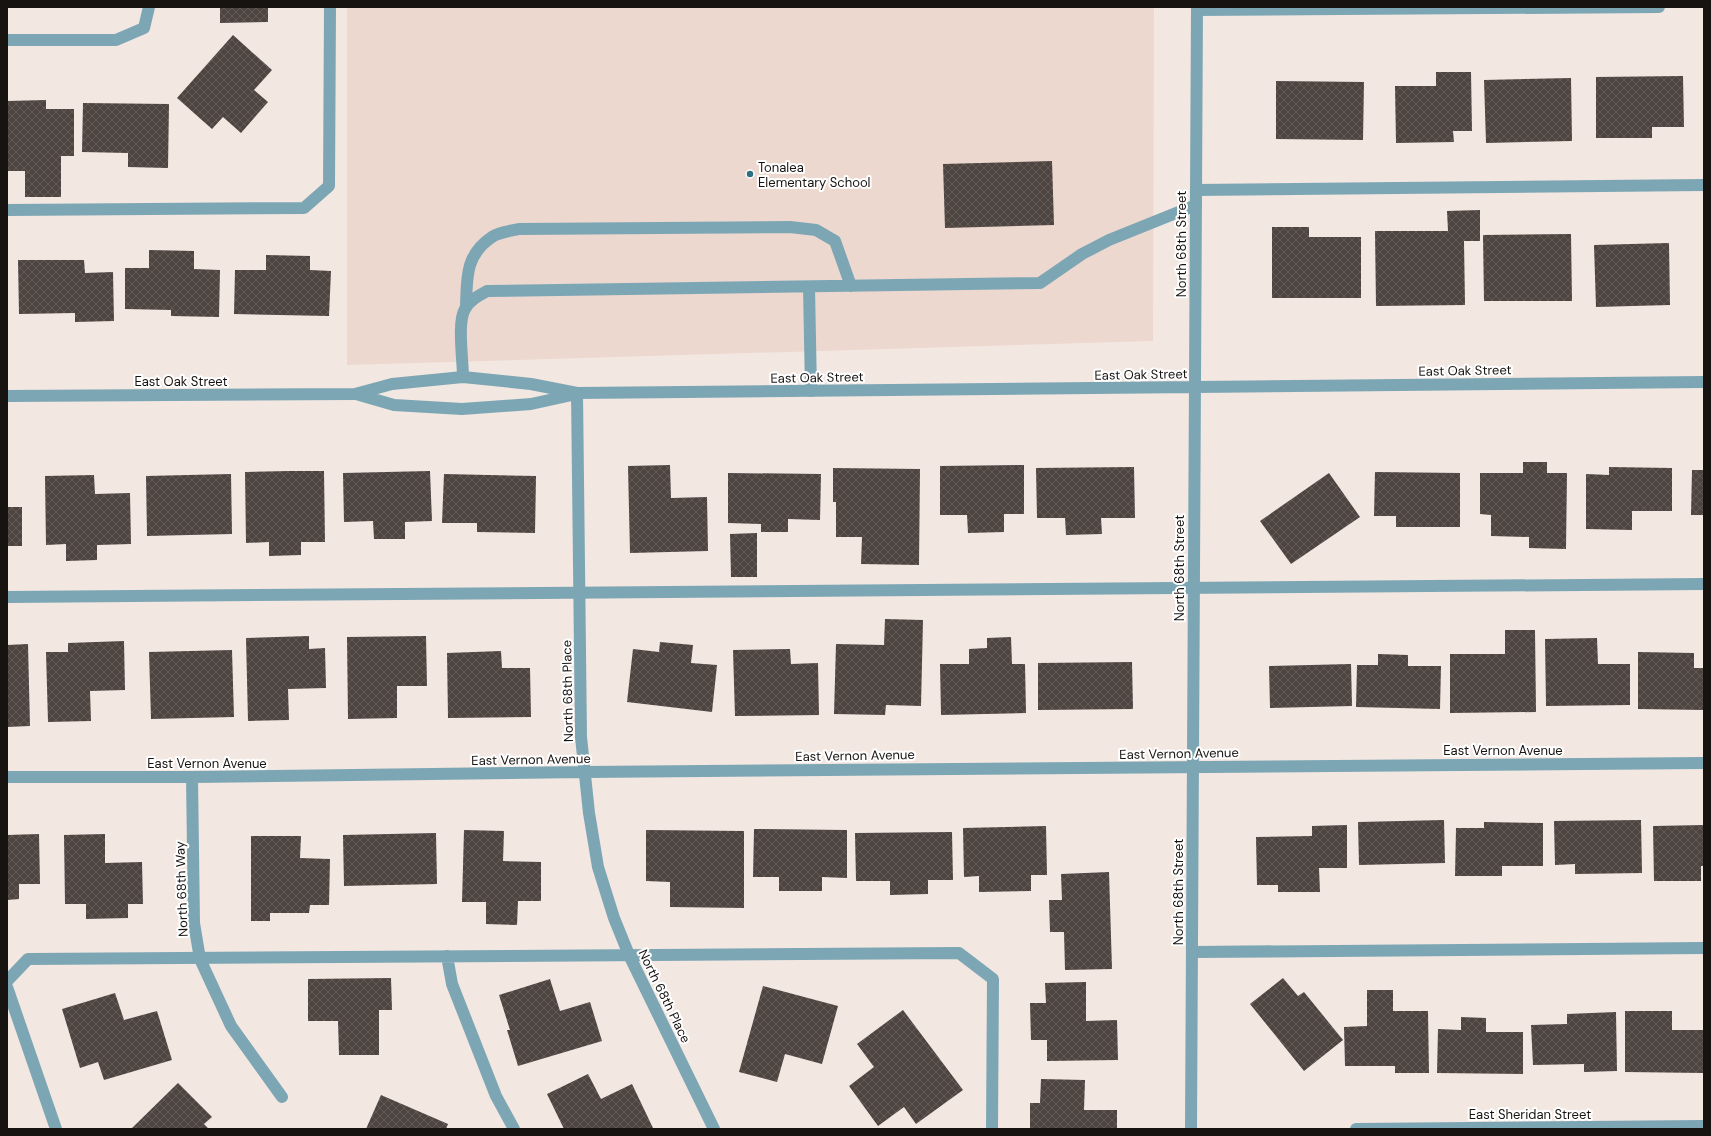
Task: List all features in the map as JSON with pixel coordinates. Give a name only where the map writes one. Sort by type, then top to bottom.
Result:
[{"type":"street","points":[[7,40],[116,40],[144,28],[149,7]]},
{"type":"street","points":[[7,210],[304,208],[329,186],[330,7]]},
{"type":"street","points":[[1197,9],[1659,7]]},
{"type":"street","name":"North 68th Street","points":[[1191,1129],[1197,9]]},
{"type":"street","points":[[1196,190],[1704,185]]},
{"type":"street","points":[[466,307],[474,299],[487,292],[1040,283],[1082,254],[1109,240],[1196,205]]},
{"type":"street","points":[[463,377],[462,322],[466,307],[467,270],[477,250],[493,236],[519,229],[790,227],[816,230],[835,242],[851,286]]},
{"type":"street","points":[[809,287],[811,391]]},
{"type":"street","name":"East Oak Street","points":[[7,396],[355,394],[392,384],[463,377],[531,384],[577,393],[1704,382]]},
{"type":"street","name":"East Oak Street","points":[[355,394],[394,405],[462,409],[531,404],[577,393]]},
{"type":"street","name":"North 68th Place","points":[[577,393],[581,737],[588,813],[598,867],[614,918],[629,955],[714,1129]]},
{"type":"street","points":[[7,597],[1704,584]]},
{"type":"street","name":"East Vernon Avenue","points":[[7,777],[192,777],[1192,766],[1704,763]]},
{"type":"street","name":"North 68th Way","points":[[192,777],[194,923],[200,959],[231,1026],[282,1097]]},
{"type":"street","points":[[1192,952],[1704,948]]},
{"type":"street","points":[[7,981],[28,959],[959,953],[993,979],[992,1129]]},
{"type":"street","points":[[447,956],[452,984],[496,1096],[514,1129]]},
{"type":"street","points":[[7,986],[56,1129]]},
{"type":"street","name":"East Sheridan Street","points":[[1356,1129],[1704,1126]]},
{"type":"shaded area","name":"Tonalea Elementary School","points":[[347,7],[1154,7],[1153,341],[347,365]]},
{"type":"building","points":[[220,7],[268,7],[268,22],[220,23]]},
{"type":"building","points":[[233,35],[272,70],[254,90],[268,102],[241,133],[223,117],[212,129],[177,98]]},
{"type":"building","points":[[1436,72],[1471,72],[1472,131],[1453,131],[1454,142],[1396,143],[1395,86],[1436,86]]},
{"type":"building","points":[[1683,76],[1684,127],[1652,127],[1652,138],[1596,138],[1596,77]]},
{"type":"building","points":[[1571,78],[1572,141],[1486,143],[1484,80]]},
{"type":"building","points":[[1276,81],[1364,82],[1363,140],[1276,139]]},
{"type":"building","points":[[46,100],[46,109],[74,109],[74,156],[61,156],[61,197],[25,197],[25,171],[7,171],[7,101]]},
{"type":"building","points":[[83,103],[169,104],[168,168],[128,167],[128,153],[82,152]]},
{"type":"building","points":[[1052,161],[1054,225],[945,228],[943,164]]},
{"type":"building","points":[[1480,210],[1480,241],[1464,241],[1465,305],[1376,306],[1375,231],[1448,231],[1447,211]]},
{"type":"building","points":[[1272,227],[1309,227],[1309,237],[1361,237],[1361,298],[1272,298]]},
{"type":"building","points":[[1571,234],[1572,301],[1484,301],[1483,235]]},
{"type":"building","points":[[1669,243],[1670,305],[1596,307],[1594,245]]},
{"type":"building","points":[[149,250],[194,251],[194,269],[220,270],[219,317],[171,316],[171,310],[125,309],[125,268],[149,268]]},
{"type":"building","points":[[266,255],[310,256],[310,270],[331,271],[329,316],[234,314],[235,270],[266,270]]},
{"type":"building","points":[[18,260],[84,260],[85,273],[113,272],[114,321],[75,322],[75,313],[19,314]]},
{"type":"building","points":[[1523,462],[1547,462],[1547,473],[1567,473],[1566,549],[1529,548],[1529,537],[1491,536],[1491,515],[1480,514],[1480,473],[1523,473]]},
{"type":"building","points":[[670,465],[671,498],[707,497],[708,551],[630,553],[628,466]]},
{"type":"building","points":[[1024,465],[1024,514],[1004,514],[1004,532],[968,533],[967,515],[940,515],[940,466]]},
{"type":"building","points":[[1134,467],[1135,518],[1101,518],[1102,534],[1066,535],[1065,518],[1037,518],[1036,468]]},
{"type":"building","points":[[1609,467],[1672,468],[1672,511],[1632,511],[1632,530],[1586,529],[1586,474],[1609,475]]},
{"type":"building","points":[[833,468],[920,469],[919,565],[861,564],[862,537],[836,537],[836,502],[833,502]]},
{"type":"building","points":[[1692,470],[1704,470],[1704,515],[1691,515]]},
{"type":"building","points":[[324,471],[325,542],[301,542],[301,555],[269,556],[269,542],[246,543],[245,472]]},
{"type":"building","points":[[430,471],[432,521],[405,522],[405,539],[374,539],[373,521],[344,522],[343,473]]},
{"type":"building","points":[[1375,472],[1460,473],[1460,527],[1396,527],[1396,516],[1374,516]]},
{"type":"building","points":[[728,473],[821,474],[820,520],[788,519],[788,532],[761,532],[761,524],[728,523]]},
{"type":"building","points":[[1329,473],[1360,517],[1291,564],[1260,521]]},
{"type":"building","points":[[231,474],[232,534],[147,536],[146,476]]},
{"type":"building","points":[[444,474],[536,476],[535,533],[477,532],[477,523],[442,523]]},
{"type":"building","points":[[94,475],[95,494],[130,493],[131,544],[97,545],[97,560],[66,561],[66,544],[46,545],[45,476]]},
{"type":"building","points":[[7,507],[22,507],[22,546],[7,546]]},
{"type":"building","points":[[757,533],[757,577],[731,577],[730,534]]},
{"type":"building","points":[[885,619],[923,620],[921,706],[886,705],[885,715],[834,714],[836,644],[884,645]]},
{"type":"building","points":[[1505,630],[1535,630],[1536,712],[1450,713],[1450,654],[1505,654]]},
{"type":"building","points":[[309,636],[309,649],[325,648],[326,688],[288,689],[289,720],[248,721],[246,638]]},
{"type":"building","points":[[426,636],[427,686],[397,686],[397,718],[348,719],[347,637]]},
{"type":"building","points":[[1011,637],[1012,664],[1025,664],[1026,713],[941,715],[940,664],[969,664],[969,649],[987,648],[987,638]]},
{"type":"building","points":[[1597,638],[1598,664],[1630,664],[1630,705],[1546,706],[1545,639]]},
{"type":"building","points":[[124,641],[125,690],[90,691],[91,721],[48,722],[46,652],[68,652],[68,643]]},
{"type":"building","points":[[660,642],[693,645],[691,663],[717,665],[712,712],[627,702],[633,649],[659,652]]},
{"type":"building","points":[[28,644],[30,726],[7,727],[7,645]]},
{"type":"building","points":[[790,649],[791,664],[818,663],[819,715],[735,716],[733,650]]},
{"type":"building","points":[[232,650],[234,717],[151,719],[149,652]]},
{"type":"building","points":[[501,651],[502,668],[530,668],[531,717],[448,718],[447,653]]},
{"type":"building","points":[[1638,652],[1694,653],[1694,668],[1704,668],[1704,710],[1638,709]]},
{"type":"building","points":[[1378,654],[1408,655],[1408,666],[1441,666],[1440,709],[1356,707],[1357,665],[1378,665]]},
{"type":"building","points":[[1132,662],[1133,709],[1038,710],[1038,663]]},
{"type":"building","points":[[1351,664],[1352,706],[1270,708],[1269,666]]},
{"type":"building","points":[[1444,820],[1445,863],[1359,865],[1358,822]]},
{"type":"building","points":[[1641,820],[1642,873],[1575,874],[1575,864],[1555,865],[1554,821]]},
{"type":"building","points":[[1484,822],[1543,823],[1543,866],[1502,866],[1502,876],[1455,876],[1456,828],[1484,828]]},
{"type":"building","points":[[1347,825],[1347,868],[1319,868],[1320,892],[1278,892],[1278,885],[1257,885],[1256,837],[1312,836],[1312,826]]},
{"type":"building","points":[[1704,825],[1704,866],[1701,866],[1701,881],[1654,881],[1653,826]]},
{"type":"building","points":[[1046,826],[1047,875],[1031,875],[1031,891],[979,892],[979,876],[964,877],[963,828]]},
{"type":"building","points":[[754,829],[847,830],[847,878],[822,877],[822,891],[779,891],[779,877],[753,877]]},
{"type":"building","points":[[464,830],[504,831],[503,861],[541,862],[541,901],[518,901],[517,925],[486,924],[486,902],[462,902]]},
{"type":"building","points":[[646,830],[744,831],[744,908],[670,907],[670,882],[646,881]]},
{"type":"building","points":[[952,832],[953,880],[928,880],[928,894],[890,895],[890,881],[856,881],[855,833]]},
{"type":"building","points":[[436,833],[437,884],[344,886],[343,835]]},
{"type":"building","points":[[39,834],[40,884],[19,884],[19,899],[7,900],[7,835]]},
{"type":"building","points":[[105,834],[105,863],[142,862],[143,904],[128,904],[128,918],[86,919],[86,904],[65,904],[64,835]]},
{"type":"building","points":[[251,836],[301,836],[300,858],[330,859],[329,905],[310,905],[309,913],[270,913],[270,921],[251,921]]},
{"type":"building","points":[[1109,872],[1112,969],[1065,970],[1064,932],[1050,932],[1049,900],[1062,900],[1061,874]]},
{"type":"building","points":[[391,978],[392,1010],[379,1010],[379,1055],[339,1055],[338,1021],[308,1021],[308,979]]},
{"type":"building","points":[[1283,978],[1298,996],[1304,992],[1343,1040],[1304,1071],[1250,1004]]},
{"type":"building","points":[[550,979],[560,1011],[590,1002],[602,1041],[518,1066],[507,1030],[510,1030],[499,995]]},
{"type":"building","points":[[1086,982],[1086,1021],[1117,1020],[1118,1060],[1047,1061],[1047,1040],[1031,1040],[1030,1003],[1046,1003],[1045,983]]},
{"type":"building","points":[[763,986],[838,1006],[822,1064],[785,1054],[777,1082],[739,1072]]},
{"type":"building","points":[[1367,990],[1393,990],[1393,1011],[1428,1011],[1429,1073],[1395,1073],[1395,1066],[1345,1066],[1344,1027],[1367,1026]]},
{"type":"building","points":[[115,993],[124,1020],[157,1011],[172,1060],[104,1080],[98,1062],[80,1068],[62,1009]]},
{"type":"building","points":[[903,1010],[963,1090],[916,1124],[904,1107],[878,1126],[849,1086],[874,1067],[857,1044]]},
{"type":"building","points":[[1625,1011],[1672,1011],[1672,1030],[1704,1030],[1704,1073],[1625,1072]]},
{"type":"building","points":[[1616,1012],[1617,1071],[1584,1072],[1584,1064],[1533,1065],[1531,1025],[1567,1024],[1567,1014]]},
{"type":"building","points":[[1461,1017],[1486,1018],[1486,1032],[1523,1032],[1523,1074],[1437,1073],[1438,1029],[1461,1030]]},
{"type":"building","points":[[588,1074],[601,1099],[632,1084],[653,1128],[564,1129],[547,1094]]},
{"type":"building","points":[[1041,1079],[1085,1080],[1084,1110],[1117,1110],[1117,1129],[1030,1129],[1030,1103],[1040,1103]]},
{"type":"building","points":[[178,1083],[212,1117],[204,1124],[209,1129],[131,1129]]},
{"type":"building","points":[[381,1095],[448,1124],[446,1129],[366,1129]]},
{"type":"place","name":"Tonalea Elementary School","points":[[750,174]]}]
